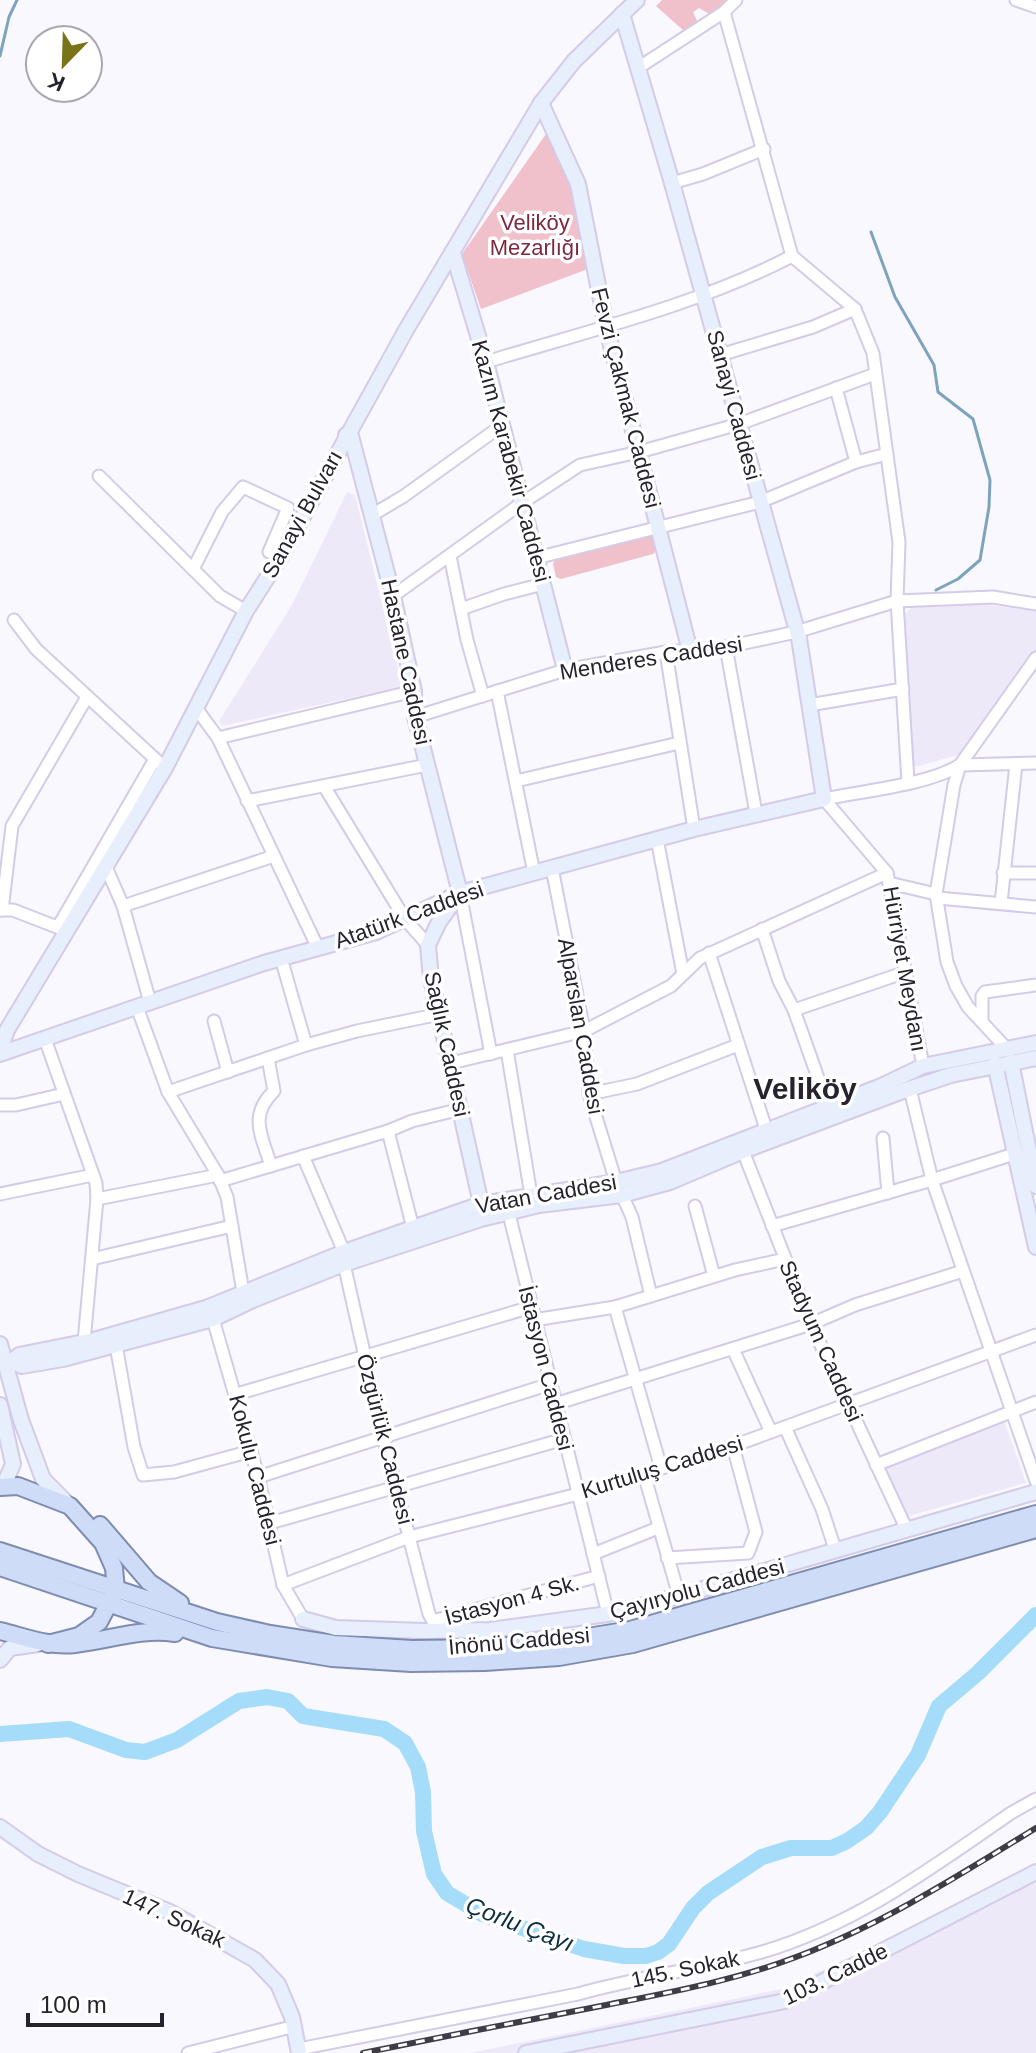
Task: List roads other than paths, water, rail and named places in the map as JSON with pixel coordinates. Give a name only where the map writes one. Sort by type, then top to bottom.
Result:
[{"type":"main road","points":[[1,1486],[29,1490],[94,1519],[149,1582],[215,1630]]},
{"type":"main road","points":[[48,1644],[79,1636],[99,1622],[113,1598],[114,1568],[103,1543],[70,1506]]},
{"type":"main road","name":"İnönü Caddesi","points":[[0,1551],[113,1598],[215,1630],[270,1634],[334,1644],[484,1648],[558,1642],[630,1630],[1036,1514]]},
{"type":"main road","points":[[0,1631],[48,1644],[73,1644],[159,1630],[215,1630],[332,1658],[411,1663],[559,1657],[633,1644],[706,1625],[1036,1529]]},
{"type":"main road","points":[[0,1567],[113,1598]]},
{"type":"street","name":"Sanayi Bulvarı","points":[[0,1052],[7,1030],[62,929],[106,867],[160,763],[196,708],[246,611],[281,556],[293,516],[346,435],[541,103],[574,61],[637,0]]},
{"type":"street","points":[[638,68],[724,12],[736,0]]},
{"type":"street","points":[[1016,0],[1036,7]]},
{"type":"street","points":[[724,12],[792,256],[855,309],[873,353],[899,542],[897,601],[908,782]]},
{"type":"street","name":"Sanayi Caddesi","points":[[622,14],[799,638],[824,799]]},
{"type":"street","name":"Fevzi Çakmak Caddesi","points":[[541,103],[578,184],[606,326],[690,651]]},
{"type":"street","points":[[672,183],[764,149]]},
{"type":"street","name":"Kazım Karabekir Caddesi","points":[[453,253],[486,362],[565,670]]},
{"type":"street","points":[[486,362],[703,293],[765,270],[792,256]]},
{"type":"street","points":[[720,355],[813,327],[855,309]]},
{"type":"street","points":[[393,596],[580,465],[739,424],[875,374]]},
{"type":"street","points":[[836,388],[856,462]]},
{"type":"street","points":[[372,515],[404,496],[501,426]]},
{"type":"street","name":"Hastane Caddesi","points":[[346,435],[351,436],[393,596],[414,691],[415,717],[460,893]]},
{"type":"street","points":[[536,558],[760,502],[856,462],[887,454]]},
{"type":"street","points":[[99,476],[220,596],[246,611]]},
{"type":"street","points":[[193,569],[222,512],[243,487],[288,508],[293,516]]},
{"type":"street","points":[[450,556],[483,696]]},
{"type":"street","points":[[461,609],[543,584]]},
{"type":"street","name":"Menderes Caddesi","points":[[415,717],[565,670],[666,652],[726,647],[796,632],[897,601],[993,597],[1036,604]]},
{"type":"street","points":[[14,620],[36,649],[160,763],[62,929],[13,910],[1,910],[12,826],[87,697]]},
{"type":"street","points":[[726,647],[756,813]]},
{"type":"street","points":[[666,652],[694,829]]},
{"type":"street","points":[[1036,658],[954,764],[954,785],[937,896],[947,962],[956,986],[968,1007],[1008,1055],[1033,1157],[1036,1186]]},
{"type":"street","points":[[809,705],[903,689]]},
{"type":"street","points":[[218,738],[414,691]]},
{"type":"street","points":[[497,691],[534,873]]},
{"type":"street","points":[[196,708],[218,738],[318,948]]},
{"type":"street","points":[[516,781],[679,743]]},
{"type":"street","points":[[824,799],[908,782],[954,764],[1036,763]]},
{"type":"street","points":[[1001,903],[1016,764]]},
{"type":"street","points":[[247,801],[427,765]]},
{"type":"street","points":[[324,786],[405,919],[428,945]]},
{"type":"street","name":"Atatürk Caddesi","points":[[0,1052],[281,958],[376,932],[460,893],[694,829],[824,799]]},
{"type":"street","name":"Hürriyet Meydanı","points":[[824,799],[888,878],[923,1066]]},
{"type":"street","points":[[657,839],[683,974]]},
{"type":"street","points":[[123,906],[274,856]]},
{"type":"street","points":[[106,867],[123,906],[144,1004],[168,1092],[227,1197],[243,1292]]},
{"type":"street","name":"Alparslan Caddesi","points":[[552,868],[584,1031],[589,1094],[619,1188],[632,1217],[651,1296]]},
{"type":"street","points":[[1003,873],[1036,873]]},
{"type":"street","points":[[451,1063],[584,1031],[671,986],[709,953],[888,878],[937,896],[1036,907]]},
{"type":"street","points":[[460,893],[491,1054]]},
{"type":"street","name":"Sağlık Caddesi","points":[[460,893],[439,922],[428,945],[431,979],[461,1109],[495,1209]]},
{"type":"street","points":[[762,929],[828,1106]]},
{"type":"street","points":[[709,953],[766,1129]]},
{"type":"street","points":[[281,958],[306,1045]]},
{"type":"street","points":[[794,1010],[906,972]]},
{"type":"street","points":[[982,1021],[982,996],[985,992],[1036,985]]},
{"type":"street","points":[[168,1092],[306,1045],[440,1014]]},
{"type":"street","points":[[214,1021],[228,1072]]},
{"type":"street","points":[[45,1039],[93,1175],[97,1199],[84,1342]]},
{"type":"street","name":"Vatan Caddesi","points":[[5,1362],[19,1355],[84,1342],[206,1308],[243,1292],[531,1195],[670,1182],[743,1151],[910,1089],[995,1064],[1036,1043]]},
{"type":"street","points":[[589,1094],[637,1084],[738,1045]]},
{"type":"street","points":[[507,1050],[531,1195]]},
{"type":"street","name":"Vatan Caddesi","points":[[5,1362],[22,1366],[213,1319],[413,1228],[495,1209],[539,1205],[619,1188],[879,1087],[923,1066],[1008,1055],[1036,1058]]},
{"type":"street","points":[[268,1058],[274,1091],[264,1101],[257,1120],[271,1166]]},
{"type":"street","points":[[995,1064],[1036,1247]]},
{"type":"street","points":[[910,1089],[932,1180],[1036,1481]]},
{"type":"street","points":[[0,1105],[16,1105],[64,1094]]},
{"type":"street","points":[[97,1199],[271,1166],[412,1121],[461,1109]]},
{"type":"street","points":[[388,1131],[413,1228]]},
{"type":"street","points":[[883,1138],[888,1193]]},
{"type":"street","name":"Stadyum Caddesi","points":[[743,1151],[811,1324],[906,1528]]},
{"type":"street","points":[[772,1226],[1014,1154],[1033,1157]]},
{"type":"street","name":"Özgürlük Caddesi","points":[[303,1156],[344,1258],[383,1438],[429,1614]]},
{"type":"street","points":[[0,1194],[93,1175]]},
{"type":"street","points":[[695,1206],[714,1276]]},
{"type":"street","name":"İstasyon Caddesi","points":[[495,1209],[531,1307],[608,1614]]},
{"type":"street","points":[[92,1259],[232,1226]]},
{"type":"street","points":[[534,1320],[615,1307],[714,1276],[785,1259]]},
{"type":"street","points":[[555,1404],[811,1324],[855,1305],[963,1271]]},
{"type":"street","points":[[237,1394],[531,1307]]},
{"type":"street","points":[[615,1307],[661,1468]]},
{"type":"street","name":"Kokulu Caddesi","points":[[213,1319],[237,1394],[283,1585],[303,1619]]},
{"type":"street","name":"Kurtuluş Caddesi","points":[[283,1585],[409,1537],[578,1494],[733,1446],[1036,1335]]},
{"type":"street","points":[[0,1344],[21,1420],[43,1479],[70,1506]]},
{"type":"street","points":[[116,1345],[134,1447],[143,1475],[174,1472],[251,1451]]},
{"type":"street","points":[[733,1349],[771,1432]]},
{"type":"street","points":[[258,1477],[550,1384]]},
{"type":"street","points":[[876,1465],[1036,1402]]},
{"type":"street","points":[[0,1405],[13,1464],[1,1486]]},
{"type":"street","points":[[785,1427],[822,1509],[835,1549]]},
{"type":"street","points":[[270,1523],[564,1439]]},
{"type":"street","points":[[667,1558],[748,1553],[756,1532],[733,1446]]},
{"type":"street","points":[[644,1474],[679,1596]]},
{"type":"street","name":"Çayıryolu Caddesi","points":[[303,1619],[336,1628],[490,1630],[608,1614],[1036,1492]]},
{"type":"street","points":[[593,1554],[658,1528]]},
{"type":"street","name":"İstasyon 4 Sk.","points":[[429,1614],[433,1621],[599,1576]]},
{"type":"street","points":[[0,1660],[10,1648],[48,1644]]},
{"type":"street","name":"145. Sokak","points":[[299,2051],[578,1994],[619,1982],[764,1951],[871,1907],[1036,1799]]},
{"type":"street","name":"147. Sokak","points":[[0,1827],[38,1854],[170,1912],[255,1960],[278,1984],[295,2026],[299,2051]]},
{"type":"street","name":"103. Cadde","points":[[526,2053],[785,2001],[1036,1872]]},
{"type":"street","points":[[188,2053],[295,2026]]},
{"type":"waterway","points":[[0,56],[9,17],[17,0]]},
{"type":"waterway","points":[[871,232],[895,297],[934,365],[938,392],[973,419],[990,480],[980,560],[958,579],[936,590]]},
{"type":"waterway","name":"Çorlu Çayı","points":[[0,1734],[69,1729],[126,1750],[145,1752],[177,1740],[239,1701],[267,1697],[288,1701],[303,1716],[384,1729],[405,1743],[418,1767],[423,1792],[424,1831],[434,1874],[447,1893],[482,1914],[584,1949],[624,1956],[646,1956],[669,1944],[693,1908],[708,1893],[762,1857],[791,1848],[832,1848],[866,1828],[918,1755],[939,1706],[978,1673],[1036,1615]]},
{"type":"railway","points":[[363,2053],[675,1991],[772,1965],[828,1944],[889,1915],[1036,1828]]},
{"type":"district","name":"Veliköy","points":[[805,1088]]},
{"type":"park label","name":"Veliköy Mezarlığı","points":[[535,234]]}]
